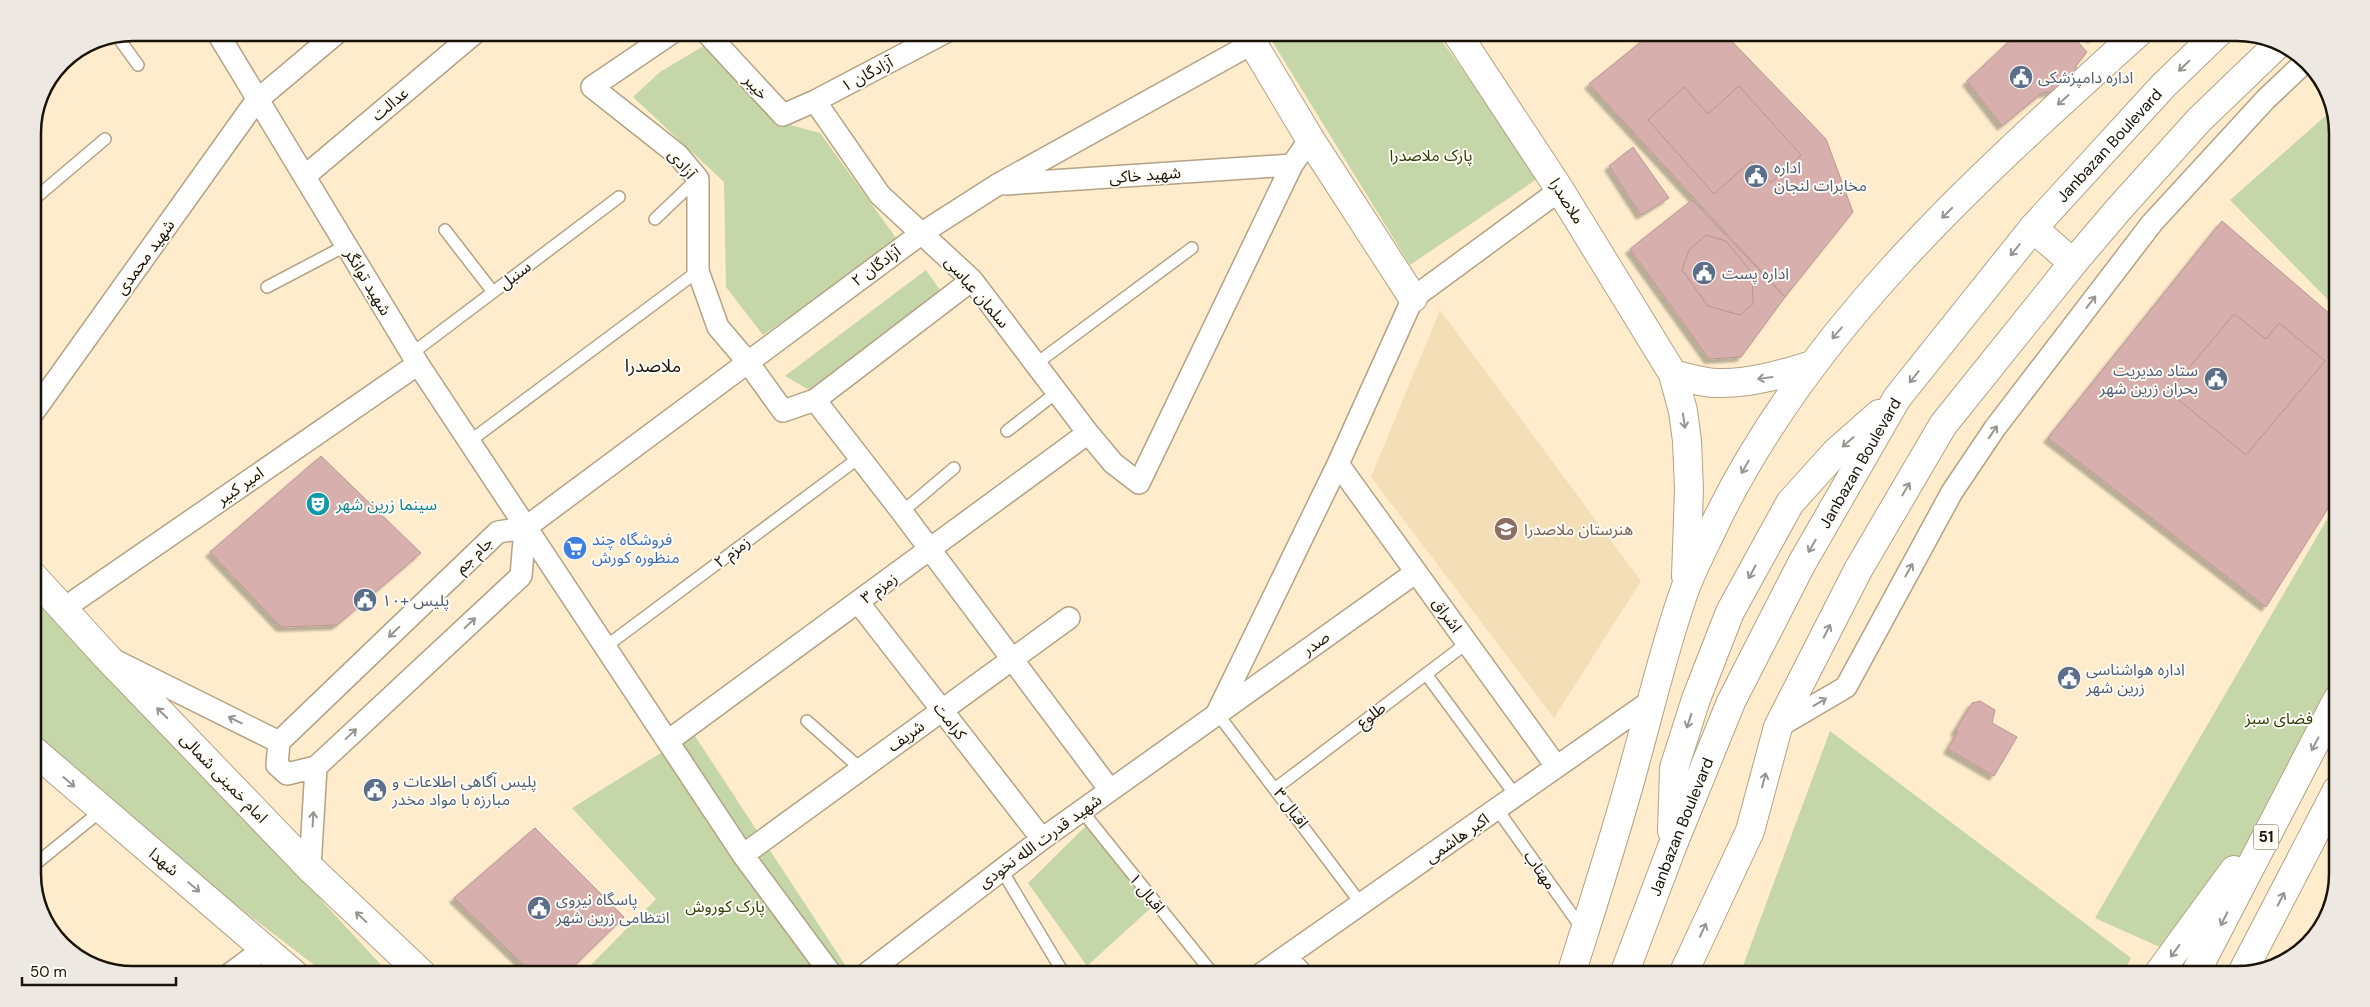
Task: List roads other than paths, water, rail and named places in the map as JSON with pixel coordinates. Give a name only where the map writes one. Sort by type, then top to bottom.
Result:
[{"type":"main road","points":[[1252,41],[1310,139],[1413,298]]},
{"type":"main road","name":"ملاصدرا","points":[[1466,41],[1673,374],[1683,411],[1687,441],[1689,489],[1685,588]]},
{"type":"main road","points":[[1573,966],[1685,588],[1725,502],[1764,434],[1831,340],[1909,251],[2044,118],[2129,41]]},
{"type":"main road","name":"Janbazan Boulevard","points":[[1627,966],[1672,847],[1731,702],[1802,564],[1897,398],[2033,228],[2164,85],[2210,41]]},
{"type":"main road","points":[[1687,966],[1750,831],[1778,727],[1858,570],[1944,425],[2073,263],[2199,120],[2273,49]]},
{"type":"main road","points":[[2033,228],[2073,263]]},
{"type":"main road","points":[[1673,374],[1700,382],[1722,384],[1779,376],[1812,365]]},
{"type":"main road","points":[[1672,847],[1674,768],[1696,699],[1730,612],[1790,503],[1836,452],[1897,398]]},
{"type":"main road","name":"امام خمینی شمالی","points":[[41,585],[106,656],[310,868],[414,966]]},
{"type":"main road","name":"51","points":[[2199,966],[2329,717]]},
{"type":"main road","name":"شهدا","points":[[41,757],[285,966]]},
{"type":"main road","points":[[2164,966],[2286,798]]},
{"type":"main road","points":[[2246,965],[2329,807]]},
{"type":"main road","points":[[386,940],[394,966]]},
{"type":"street","name":"شهید توانگر","points":[[222,41],[256,101],[305,176],[414,359],[743,855],[825,966]]},
{"type":"street","name":"شهید محمدی","points":[[41,402],[256,101],[327,41]]},
{"type":"street","name":"عدالت","points":[[305,176],[465,41]]},
{"type":"street","name":"آزادی","points":[[660,41],[592,86],[678,155],[698,179],[698,271],[718,327],[747,361],[783,411],[815,400]]},
{"type":"street","name":"خیبر","points":[[714,41],[782,115],[815,101]]},
{"type":"street","name":"آزادگان ۱","points":[[815,101],[929,41]]},
{"type":"street","name":"آزادگان ۲","points":[[525,528],[747,361],[922,233],[998,185],[1245,41]]},
{"type":"street","points":[[1778,727],[1846,687],[1952,492],[1995,428],[2152,223],[2266,98],[2300,66]]},
{"type":"street","name":"سلمان عباسی","points":[[815,101],[880,195],[972,280],[1037,363],[1056,393],[1088,433],[1113,463],[1139,483],[1292,166]]},
{"type":"street","points":[[1292,166],[1310,139]]},
{"type":"street","name":"شهید خاکی","points":[[998,185],[1292,166]]},
{"type":"street","points":[[1217,713],[1338,464],[1413,298],[1560,190]]},
{"type":"street","points":[[972,280],[815,400],[902,512],[1110,790]]},
{"type":"street","name":"امیر کبیر","points":[[63,608],[414,359]]},
{"type":"street","name":"زمزم ۳","points":[[668,741],[1088,433]]},
{"type":"street","name":"اشراق","points":[[1338,464],[1556,766]]},
{"type":"street","points":[[106,656],[279,742],[277,765],[286,774],[316,767],[521,576],[525,528]]},
{"type":"street","name":"جام جم","points":[[279,742],[498,532],[525,528]]},
{"type":"street","name":"صدر","points":[[1217,713],[1416,573]]},
{"type":"street","name":"کرامت","points":[[858,602],[1042,839]]},
{"type":"street","name":"شریف","points":[[743,855],[1069,618]]},
{"type":"street","name":"اکبر هاشمی","points":[[1273,966],[1652,700]]},
{"type":"street","name":"شهید قدرت الله نخودی","points":[[876,966],[1001,869],[1217,713]]},
{"type":"street","points":[[310,868],[316,767]]},
{"type":"street","points":[[241,966],[265,948]]},
{"type":"street","points":[[1286,957],[1294,966]]},
{"type":"lane","points":[[121,42],[138,65]]},
{"type":"lane","points":[[41,193],[105,139]]},
{"type":"lane","points":[[655,219],[698,179]]},
{"type":"lane","name":"سنبل","points":[[414,359],[493,292],[619,197]]},
{"type":"lane","points":[[445,230],[493,292]]},
{"type":"lane","points":[[267,287],[345,246]]},
{"type":"lane","points":[[1037,363],[1192,248]]},
{"type":"lane","points":[[470,441],[698,271]]},
{"type":"lane","points":[[1006,431],[1056,393]]},
{"type":"lane","name":"زمزم ۲","points":[[605,647],[860,457]]},
{"type":"lane","points":[[902,512],[954,468]]},
{"type":"lane","name":"طلوع","points":[[1276,788],[1467,643]]},
{"type":"lane","points":[[1426,674],[1516,796]]},
{"type":"lane","name":"اقبال ۳","points":[[1217,713],[1276,788],[1362,905]]},
{"type":"lane","points":[[807,722],[861,769]]},
{"type":"lane","name":"مهتاب","points":[[1498,809],[1584,931]]},
{"type":"lane","points":[[41,860],[102,810]]},
{"type":"lane","name":"اقبال ۱","points":[[1082,811],[1207,966]]},
{"type":"lane","points":[[1001,869],[1059,966]]},
{"type":"place","name":"اداره دامپزشکی","points":[[2021,77]]},
{"type":"place","name":"اداره مخابرات لنجان","points":[[1756,176]]},
{"type":"place","name":"اداره پست","points":[[1704,273]]},
{"type":"place","name":"ستاد مدیریت بحران زرین شهر","points":[[2216,379]]},
{"type":"place","name":"سینما زرین شهر","points":[[318,504]]},
{"type":"place","name":"هنرستان ملاصدرا","points":[[1506,529]]},
{"type":"place","name":"فروشگاه چند منظوره کورش","points":[[575,548]]},
{"type":"place","name":"پلیس +۱۰","points":[[365,600]]},
{"type":"place","name":"اداره هواشناسی زرین شهر","points":[[2069,678]]},
{"type":"place","name":"پلیس آگاهی اطلاعات و مبارزه با مواد مخدر","points":[[375,790]]},
{"type":"place","name":"پاسگاه نیروی انتظامی زرین شهر","points":[[539,908]]},
{"type":"district","name":"ملاصدرا","points":[[653,366]]},
{"type":"park label","name":"پارک ملاصدرا","points":[[1431,155]]},
{"type":"park label","name":"فضای سبز","points":[[2279,718]]},
{"type":"park label","name":"پارک کوروش","points":[[725,906]]}]
